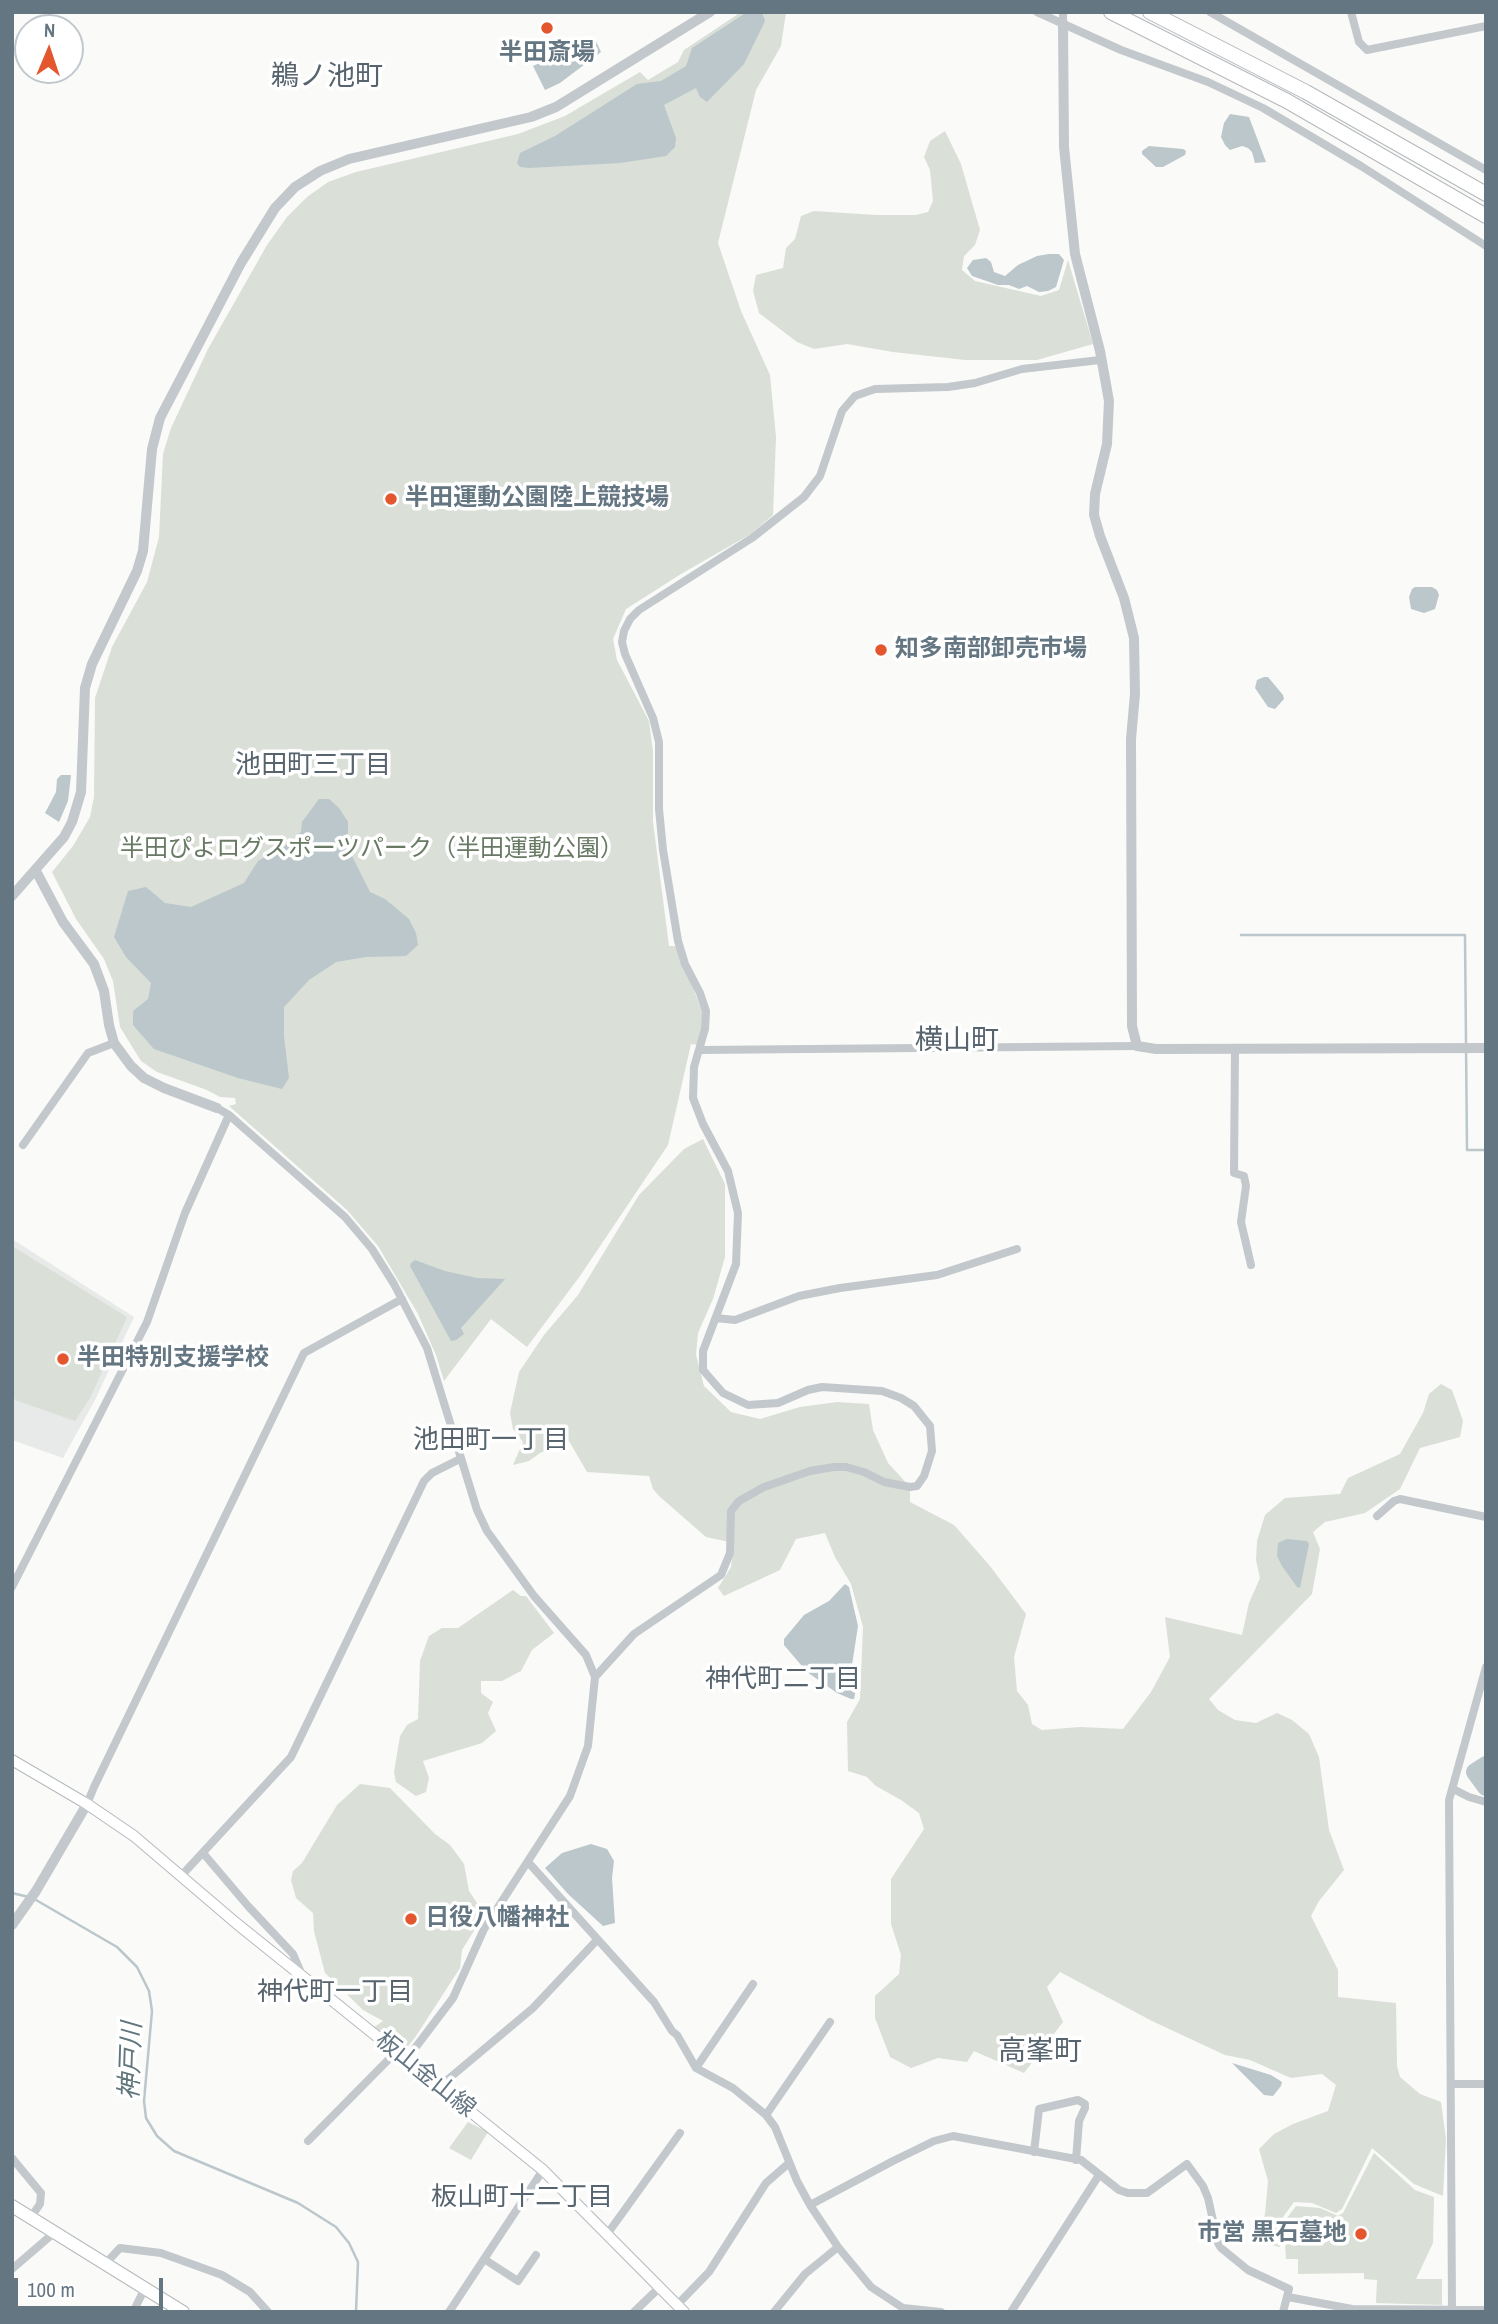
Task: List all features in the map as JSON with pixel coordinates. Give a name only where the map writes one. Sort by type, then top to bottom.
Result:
[{"type":"highway","points":[[1111,12],[1287,101],[1486,216]]},
{"type":"highway","points":[[1150,12],[1306,92],[1486,194]]},
{"type":"main road","name":"板山金山線","points":[[12,1760],[88,1804],[134,1836],[236,1923],[543,2170],[681,2308]]},
{"type":"main road","points":[[12,2206],[183,2312]]},
{"type":"street","points":[[12,896],[64,837],[72,822],[80,792],[85,688],[92,664],[138,571],[143,551],[152,449],[160,418],[241,263],[275,208],[295,187],[320,171],[349,159],[531,117],[556,107],[710,12]]},
{"type":"street","points":[[1037,12],[1063,18],[1121,50],[1208,82],[1263,108],[1482,244],[1486,233]]},
{"type":"street","points":[[1210,12],[1486,170]]},
{"type":"street","points":[[1351,12],[1359,42],[1367,50],[1486,26]]},
{"type":"street","points":[[1063,18],[1064,147],[1074,241],[1109,401],[1107,444],[1095,494],[1094,515],[1131,619],[1136,659],[1131,752],[1132,1026],[1137,1045]]},
{"type":"street","points":[[595,1677],[639,1630],[721,1575],[730,1553],[731,1511],[739,1501],[764,1487],[821,1468],[846,1467],[884,1482],[917,1486],[924,1476],[932,1451],[930,1426],[914,1406],[882,1391],[822,1387],[778,1403],[757,1405],[741,1403],[723,1393],[706,1375],[702,1363],[703,1350],[736,1264],[739,1224],[737,1202],[728,1171],[694,1105],[694,1067],[705,1029],[706,1011],[678,941],[659,809],[659,742],[653,718],[623,648],[624,631],[639,610],[752,538],[804,496],[820,476],[842,411],[855,396],[875,389],[948,387],[975,383],[1022,369],[1100,360]]},
{"type":"street","points":[[36,871],[63,922],[94,964],[100,977],[114,1043],[131,1066],[145,1077],[229,1115],[345,1217],[372,1249],[427,1348],[460,1459],[487,1531],[534,1596],[586,1655],[595,1677],[592,1725],[582,1767],[564,1807],[484,1929],[453,1998],[401,2056],[308,2141]]},
{"type":"street","points":[[23,1145],[88,1053],[114,1043]]},
{"type":"street","points":[[700,1050],[1137,1045],[1156,1049],[1486,1048]]},
{"type":"street","points":[[1235,1049],[1234,1173],[1244,1177],[1246,1186],[1241,1222],[1251,1265]]},
{"type":"street","points":[[12,1587],[147,1322],[185,1213],[229,1115]]},
{"type":"street","points":[[716,1318],[735,1320],[799,1296],[937,1275],[1017,1249]]},
{"type":"street","points":[[12,1925],[36,1891],[88,1804],[304,1353],[402,1299]]},
{"type":"street","points":[[182,1875],[291,1758],[424,1481],[432,1473],[460,1459]]},
{"type":"street","points":[[1377,1516],[1400,1499],[1486,1517]]},
{"type":"street","points":[[1452,2311],[1449,1800],[1486,1667]]},
{"type":"street","points":[[1453,1789],[1486,1802]]},
{"type":"street","points":[[203,1853],[293,1954],[302,1975]]},
{"type":"street","points":[[528,1862],[654,2002],[696,2068],[733,2088],[775,2127],[810,2205],[838,2247],[872,2287],[903,2308],[941,2312]]},
{"type":"street","points":[[440,2086],[533,2008],[597,1940]]},
{"type":"street","points":[[696,2068],[753,1984]]},
{"type":"street","points":[[765,2115],[830,2022]]},
{"type":"street","points":[[1451,2084],[1486,2084]]},
{"type":"street","points":[[1034,2152],[1039,2109],[1078,2100],[1085,2104],[1085,2108],[1079,2120],[1076,2160]]},
{"type":"street","points":[[608,2233],[680,2133]]},
{"type":"street","points":[[810,2205],[893,2161],[946,2137],[963,2137],[1081,2161],[1119,2190],[1147,2193],[1187,2164],[1203,2186],[1222,2248],[1248,2270],[1289,2289],[1283,2312]]},
{"type":"street","points":[[12,2158],[41,2193],[40,2204],[31,2217]]},
{"type":"street","points":[[681,2308],[709,2272],[766,2183],[789,2163]]},
{"type":"street","points":[[449,2312],[543,2170]]},
{"type":"street","points":[[1011,2312],[1099,2175]]},
{"type":"street","points":[[12,2269],[55,2232]]},
{"type":"street","points":[[774,2312],[805,2274],[838,2247]]},
{"type":"street","points":[[105,2264],[110,2255],[120,2248],[161,2253],[222,2275],[250,2292],[268,2312]]},
{"type":"street","points":[[484,2259],[518,2281],[536,2255]]},
{"type":"street","points":[[634,2312],[660,2287]]},
{"type":"street","points":[[138,2312],[136,2306],[145,2288]]},
{"type":"street","points":[[1288,2297],[1352,2309],[1486,2310]]},
{"type":"street","points":[[12,2307],[21,2312]]},
{"type":"shaded area","points":[[747,12],[762,12],[765,21],[744,64],[707,102],[700,97],[696,88],[664,105],[676,138],[675,147],[666,156],[620,163],[529,168],[520,167],[517,163],[520,153],[555,136],[637,84],[661,81],[686,66],[692,48]]},
{"type":"shaded area","points":[[594,37],[601,52],[560,83],[545,90],[533,66]]},
{"type":"shaded area","points":[[1230,114],[1249,117],[1266,162],[1255,163],[1248,148],[1242,146],[1230,150],[1225,145],[1221,137],[1224,123]]},
{"type":"shaded area","points":[[1149,146],[1186,151],[1185,155],[1163,167],[1156,167],[1142,154]]},
{"type":"shaded area","points":[[1059,254],[1064,260],[1056,287],[1048,291],[1039,292],[1027,286],[1019,289],[998,285],[972,276],[967,268],[973,260],[986,258],[991,262],[994,272],[1005,276],[1018,265],[1037,256]]},
{"type":"shaded area","points":[[1415,587],[1432,587],[1437,590],[1439,595],[1435,609],[1424,613],[1411,609],[1409,597]]},
{"type":"shaded area","points":[[1268,677],[1283,695],[1284,699],[1275,709],[1268,707],[1255,688],[1257,680]]},
{"type":"shaded area","points":[[61,775],[71,775],[68,801],[59,822],[45,813],[56,792],[57,779]]},
{"type":"shaded area","points":[[319,799],[329,799],[339,808],[348,822],[348,848],[370,892],[385,899],[409,919],[418,945],[406,956],[366,957],[336,962],[309,980],[284,1007],[289,1078],[282,1089],[238,1078],[154,1049],[133,1025],[133,1011],[148,999],[151,983],[126,957],[114,937],[128,891],[146,887],[165,903],[191,907],[244,883],[258,861],[285,846],[301,832],[302,822]]},
{"type":"shaded area","name":"半田特別支援学校","points":[[12,1239],[134,1317],[95,1400],[63,1458],[12,1440]]},
{"type":"shaded area","points":[[415,1260],[445,1271],[477,1278],[505,1279],[461,1328],[464,1334],[451,1341],[410,1266]]},
{"type":"shaded area","points":[[1287,1539],[1307,1541],[1309,1544],[1300,1588],[1277,1556],[1278,1543]]},
{"type":"shaded area","points":[[845,1584],[849,1587],[858,1626],[852,1665],[854,1699],[837,1693],[807,1672],[784,1645],[784,1639],[804,1615],[829,1601]]},
{"type":"shaded area","points":[[591,1844],[607,1849],[614,1861],[612,1878],[615,1923],[603,1926],[568,1894],[545,1868],[562,1853]]},
{"type":"shaded area","points":[[1232,2063],[1271,2075],[1282,2082],[1281,2086],[1273,2096],[1264,2095]]},
{"type":"green space","name":"半田ぴよログスポーツパーク（半田運動公園）","points":[[741,12],[786,12],[781,46],[756,90],[718,243],[741,311],[770,375],[776,437],[773,515],[749,535],[626,609],[613,639],[617,660],[649,721],[653,751],[653,822],[669,946],[677,946],[702,1011],[703,1025],[699,1045],[691,1044],[668,1145],[580,1276],[527,1347],[491,1319],[444,1381],[418,1314],[378,1246],[347,1210],[229,1106],[236,1104],[235,1098],[220,1097],[157,1072],[141,1061],[120,1027],[113,981],[104,959],[76,919],[52,872],[73,846],[90,817],[94,797],[95,698],[112,647],[147,582],[159,537],[163,454],[171,428],[208,349],[267,245],[287,217],[307,197],[328,182],[356,172],[518,134],[565,116],[640,72],[648,80],[678,62],[684,50]]},
{"type":"green space","points":[[945,131],[961,164],[980,230],[975,245],[964,256],[962,270],[975,281],[1041,296],[1059,290],[1068,260],[1093,344],[1037,360],[965,360],[847,344],[814,349],[797,342],[759,313],[753,291],[756,275],[783,268],[786,248],[795,239],[801,216],[814,211],[876,215],[916,215],[928,212],[933,201],[930,170],[924,157],[930,141]]},
{"type":"green space","points":[[703,1139],[725,1184],[725,1257],[713,1299],[698,1333],[696,1355],[704,1386],[731,1412],[760,1419],[800,1407],[837,1402],[869,1404],[873,1430],[888,1463],[910,1487],[910,1502],[954,1525],[990,1566],[1026,1614],[1014,1657],[1017,1691],[1028,1705],[1032,1724],[1042,1730],[1080,1727],[1123,1729],[1151,1692],[1170,1657],[1165,1617],[1242,1635],[1249,1603],[1260,1578],[1256,1560],[1257,1541],[1265,1515],[1285,1498],[1340,1494],[1348,1478],[1400,1454],[1423,1413],[1429,1394],[1441,1384],[1452,1390],[1463,1421],[1460,1437],[1420,1448],[1400,1489],[1365,1513],[1325,1522],[1313,1532],[1320,1549],[1312,1594],[1209,1699],[1218,1710],[1235,1720],[1256,1723],[1277,1713],[1292,1720],[1309,1734],[1319,1757],[1329,1830],[1344,1870],[1319,1901],[1311,1916],[1338,1970],[1338,1997],[1396,2003],[1397,2066],[1400,2077],[1420,2094],[1441,2102],[1446,2139],[1443,2196],[1414,2184],[1372,2148],[1342,2209],[1336,2213],[1312,2203],[1294,2202],[1283,2217],[1280,2247],[1271,2245],[1259,2232],[1265,2214],[1268,2181],[1259,2149],[1274,2134],[1328,2111],[1336,2085],[1322,2074],[1291,2078],[1250,2060],[1225,2055],[1152,2021],[1060,1972],[1047,1987],[1063,2022],[1024,2073],[974,2051],[967,2062],[938,2058],[911,2068],[890,2057],[875,2018],[875,1996],[899,1974],[901,1955],[891,1924],[891,1879],[924,1829],[919,1813],[876,1786],[867,1777],[848,1771],[847,1722],[860,1699],[863,1627],[851,1584],[825,1533],[796,1539],[780,1570],[724,1596],[718,1588],[731,1567],[734,1543],[706,1537],[659,1496],[653,1489],[649,1476],[587,1472],[569,1441],[540,1453],[529,1461],[513,1465],[523,1442],[513,1429],[510,1413],[519,1372],[544,1335],[578,1295],[639,1195],[684,1149]]},
{"type":"green space","name":"半田特別支援学校","points":[[12,1246],[127,1317],[90,1398],[75,1421],[15,1400],[12,1389]]},
{"type":"green space","points":[[513,1590],[526,1596],[554,1633],[532,1650],[521,1671],[502,1681],[481,1681],[481,1693],[493,1702],[488,1713],[496,1731],[482,1743],[423,1761],[429,1778],[426,1792],[416,1796],[396,1782],[394,1772],[400,1736],[407,1725],[418,1719],[420,1661],[429,1636],[442,1628],[458,1628]]},
{"type":"green space","points":[[360,1784],[390,1788],[435,1834],[450,1845],[464,1864],[469,1891],[479,1906],[480,1921],[462,1950],[460,1968],[402,2054],[370,2030],[383,2021],[363,2010],[325,1973],[314,1931],[313,1913],[296,1898],[291,1880],[293,1871],[302,1863],[337,1805]]},
{"type":"green space","points":[[468,2122],[488,2132],[471,2160],[449,2148]]},
{"type":"green space","points":[[1374,2153],[1415,2190],[1434,2197],[1433,2243],[1416,2279],[1442,2279],[1442,2305],[1376,2303],[1377,2280],[1364,2279],[1364,2273],[1298,2274],[1298,2259],[1286,2259],[1284,2226],[1296,2206],[1320,2208],[1338,2216],[1343,2213]]},
{"type":"waterway","points":[[1241,935],[1465,935],[1467,1150],[1486,1150]]},
{"type":"waterway","points":[[1486,1765],[1475,1772],[1486,1787]]},
{"type":"waterway","name":"神戸川","points":[[12,1893],[29,1897]]},
{"type":"waterway","name":"神戸川","points":[[36,1900],[117,1947],[137,1967],[149,1991],[152,2011],[144,2101],[146,2118],[157,2136],[174,2151],[298,2203],[336,2227],[349,2243],[358,2262],[356,2312]]},
{"type":"place","name":"半田斎場","points":[[547,28]]},
{"type":"place","name":"半田運動公園陸上競技場","points":[[391,499]]},
{"type":"place","name":"知多南部卸売市場","points":[[881,650]]},
{"type":"place","name":"半田特別支援学校","points":[[63,1359]]},
{"type":"place","name":"日役八幡神社","points":[[411,1919]]},
{"type":"place","name":"市営 黒石墓地","points":[[1361,2234]]},
{"type":"district","name":"鵜ノ池町","points":[[327,77]]},
{"type":"district","name":"池田町三丁目","points":[[313,766]]},
{"type":"district","name":"横山町","points":[[957,1041]]},
{"type":"district","name":"池田町一丁目","points":[[491,1441]]},
{"type":"district","name":"神代町二丁目","points":[[783,1680]]},
{"type":"district","name":"神代町一丁目","points":[[335,1993]]},
{"type":"district","name":"高峯町","points":[[1040,2052]]},
{"type":"district","name":"板山町十二丁目","points":[[522,2198]]}]
